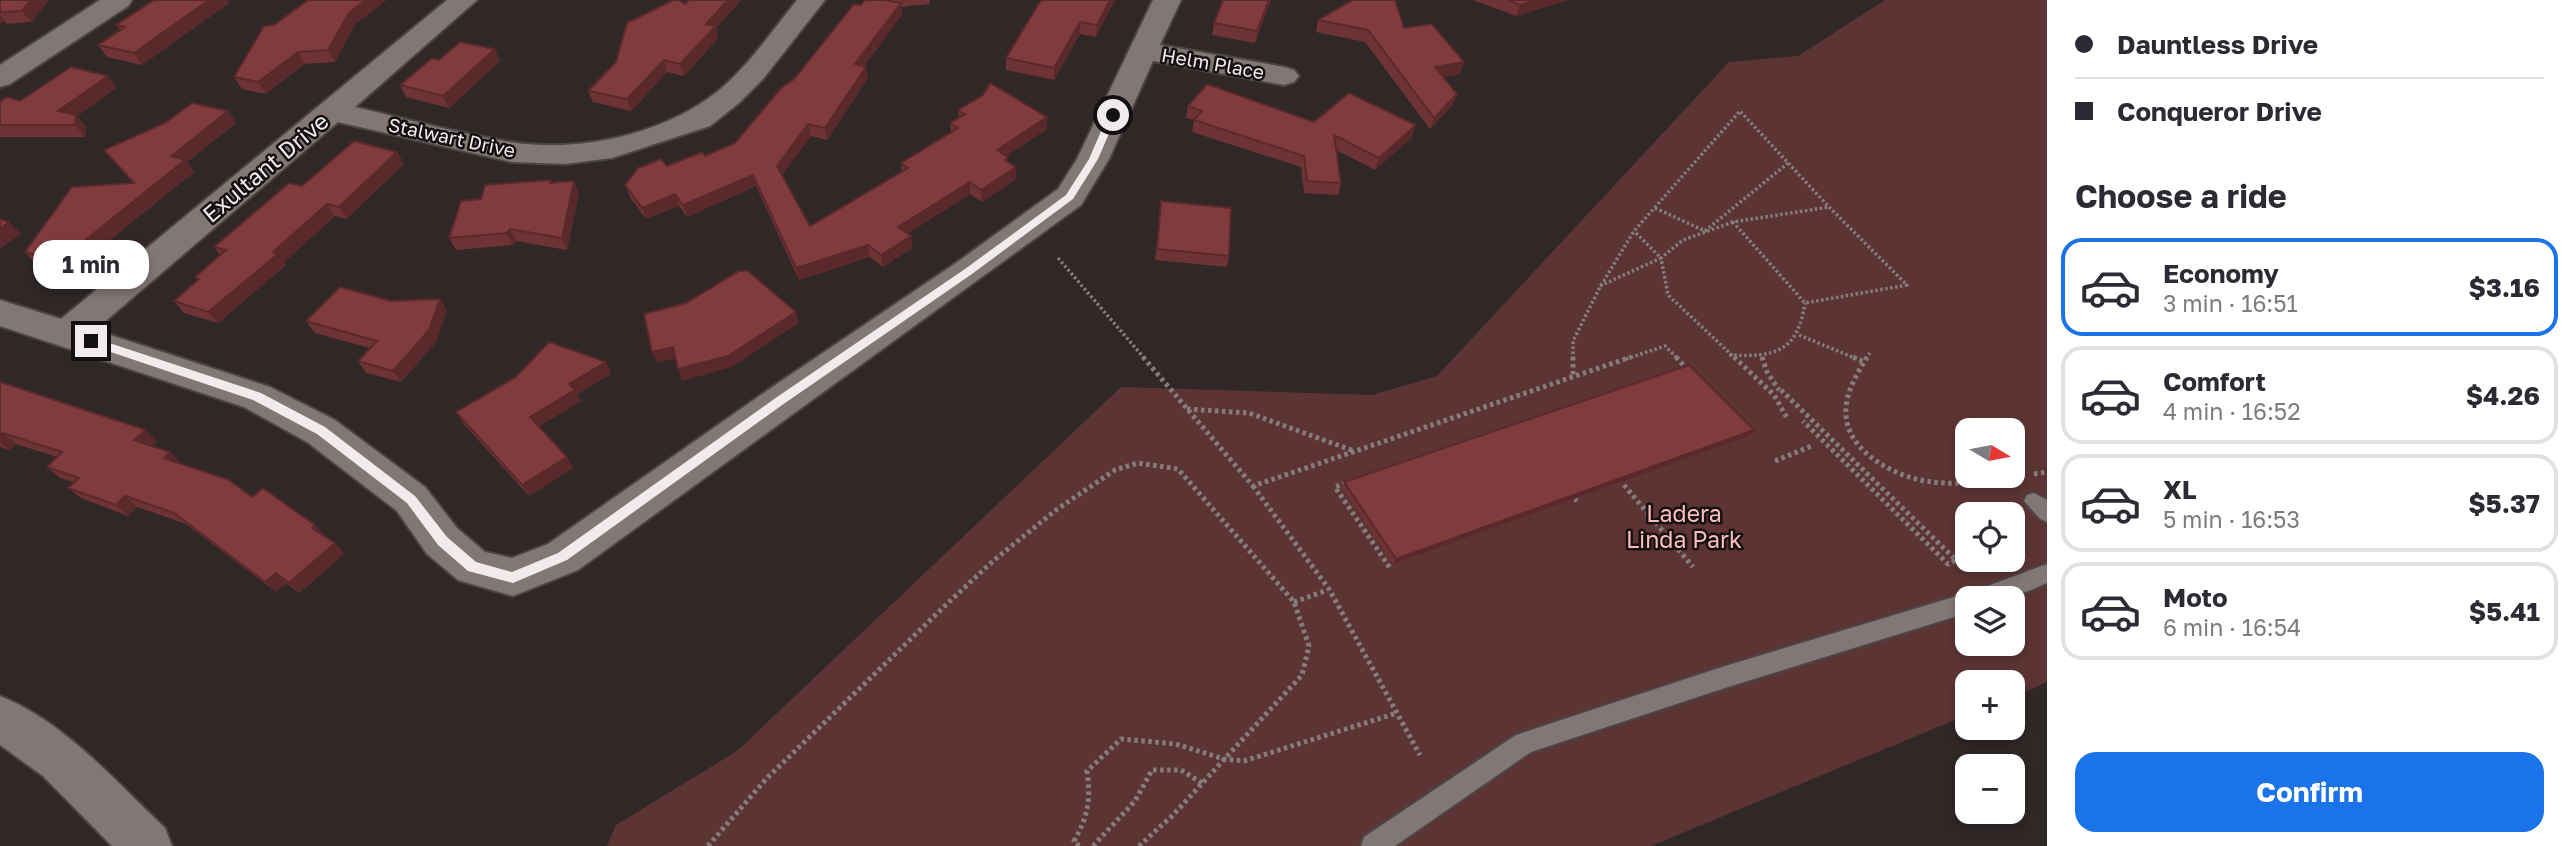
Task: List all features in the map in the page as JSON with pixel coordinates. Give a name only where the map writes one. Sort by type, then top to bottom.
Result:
[{"type":"street","points":[[0,78],[118,0]]},
{"type":"street","name":"Exultant Drive","points":[[67,334],[463,0]]},
{"type":"street","name":"Stalwart Drive","points":[[331,111],[512,152],[565,154],[612,148],[699,118],[729,97],[753,72],[811,0]]},
{"type":"street","points":[[0,313],[257,397],[321,431],[411,499],[442,541],[473,567],[513,577],[562,557],[781,400],[968,272],[1070,197],[1093,159],[1167,0]]},
{"type":"street","name":"Helm Place","points":[[1142,50],[1284,76]]},
{"type":"street","points":[[0,718],[60,760],[147,846]]},
{"type":"lane","points":[[2019,586],[2047,573]]},
{"type":"lane","points":[[1373,846],[1524,743],[1725,677],[1955,607]]},
{"type":"path","points":[[1573,377],[1573,341],[1600,287],[1634,231],[1740,111],[1829,207],[1907,285],[1805,303]]},
{"type":"path","points":[[1705,231],[1788,163]]},
{"type":"path","points":[[1600,287],[1661,258],[1683,240],[1705,231],[1732,222],[1743,223],[1829,207]]},
{"type":"path","points":[[1655,208],[1705,231]]},
{"type":"path","points":[[1730,355],[1762,357],[1780,352],[1799,335],[1804,322],[1805,303],[1732,222]]},
{"type":"path","points":[[1634,231],[1661,258],[1668,295],[1772,393],[1787,418]]},
{"type":"path","points":[[1058,258],[1253,486],[1329,589],[1420,755]]},
{"type":"path","points":[[1810,296],[1815,302]]},
{"type":"path","points":[[1799,335],[1864,362]]},
{"type":"path","points":[[1253,486],[1665,346],[1694,376]]},
{"type":"path","points":[[1870,353],[1848,397],[1846,419],[1858,442],[1885,468],[1922,481],[1976,482],[2047,472]]},
{"type":"path","points":[[1762,357],[1767,372],[1781,390],[1956,561],[1948,564],[1803,421]]},
{"type":"path","points":[[1672,371],[1685,367]]},
{"type":"path","points":[[1772,393],[1781,390]]},
{"type":"path","points":[[1187,409],[1250,413],[1354,452]]},
{"type":"path","points":[[1775,461],[1814,445]]},
{"type":"path","points":[[708,846],[766,779],[993,561],[1056,510],[1115,470],[1138,463],[1178,469],[1294,602],[1310,646],[1302,675],[1172,816],[1139,846]]},
{"type":"path","points":[[1348,482],[1335,487],[1390,568]]},
{"type":"path","points":[[1623,485],[1693,567]]},
{"type":"path","points":[[1294,602],[1325,591]]},
{"type":"path","points":[[1079,846],[1074,841],[1087,819],[1091,803],[1087,771],[1121,739],[1175,744],[1224,759],[1244,761],[1397,713]]},
{"type":"path","points":[[1093,846],[1135,801],[1152,770],[1181,770],[1202,783]]},
{"type":"green space","name":"Ladera Linda Park","points":[[1885,0],[2047,0],[2047,682],[2025,692],[2025,670],[1955,670],[1955,720],[1651,846],[607,846],[616,825],[737,751],[1121,387],[1372,395],[1437,376],[1729,62],[1798,56]]},
{"type":"building","points":[[0,0],[31,0],[22,11],[0,12]]},
{"type":"building","points":[[154,0],[209,0],[134,53],[98,45],[125,27],[116,25]]},
{"type":"building","points":[[308,0],[366,0],[349,13],[328,50],[298,52],[258,82],[234,77],[264,26],[274,25]]},
{"type":"building","points":[[673,0],[685,4],[689,0],[728,0],[706,24],[716,26],[680,64],[664,60],[627,99],[588,91],[616,62],[627,23]]},
{"type":"building","points":[[865,0],[901,3],[855,64],[866,67],[825,128],[808,124],[777,166],[810,226],[908,168],[901,163],[958,128],[950,123],[965,114],[958,110],[983,95],[990,83],[1047,117],[997,150],[1008,157],[1005,160],[1016,167],[981,190],[970,182],[898,227],[911,236],[881,255],[868,245],[796,268],[753,175],[683,205],[675,194],[642,208],[625,185],[638,168],[661,159],[667,166],[702,152],[705,156],[735,143],[781,88],[794,79],[854,4],[861,5]]},
{"type":"building","points":[[1041,0],[1110,0],[1097,25],[1080,22],[1054,68],[1006,58]]},
{"type":"building","points":[[1223,0],[1269,0],[1257,31],[1214,23]]},
{"type":"building","points":[[1353,0],[1395,0],[1404,28],[1432,24],[1464,62],[1435,67],[1457,94],[1434,118],[1368,30],[1318,20]]},
{"type":"building","points":[[1508,0],[1536,0],[1520,5]]},
{"type":"building","points":[[460,42],[495,49],[443,96],[400,85],[432,58],[439,60]]},
{"type":"building","points":[[71,67],[108,76],[58,111],[76,115],[75,125],[0,125],[0,102],[7,97],[20,101]]},
{"type":"building","points":[[1207,84],[1314,122],[1349,93],[1416,125],[1379,158],[1334,135],[1341,183],[1307,181],[1304,156],[1194,120],[1202,111],[1188,106]]},
{"type":"building","points":[[192,103],[228,111],[171,156],[185,160],[58,262],[25,252],[72,187],[134,183],[104,150],[165,123]]},
{"type":"building","points":[[354,141],[397,152],[339,207],[327,204],[273,252],[278,254],[208,312],[174,301],[199,279],[195,277],[226,250],[214,247],[289,183],[302,186]]},
{"type":"building","points":[[551,180],[550,183],[574,181],[562,238],[510,229],[507,233],[449,238],[461,201],[481,199],[485,185]]},
{"type":"building","points":[[1161,201],[1231,208],[1229,256],[1157,249]]},
{"type":"building","points":[[0,219],[9,222],[0,229]]},
{"type":"building","points":[[739,271],[748,271],[796,312],[728,356],[678,369],[673,347],[652,352],[644,314],[686,303]]},
{"type":"building","points":[[340,287],[391,301],[440,299],[429,330],[393,371],[358,361],[377,341],[306,321]]},
{"type":"building","points":[[549,342],[606,362],[569,384],[575,390],[530,417],[567,457],[522,485],[456,412],[516,377]]},
{"type":"building","points":[[1689,365],[1754,430],[1396,559],[1344,482]]},
{"type":"building","points":[[0,382],[146,430],[134,440],[170,452],[164,458],[229,480],[252,497],[263,488],[315,525],[312,528],[335,543],[289,583],[276,573],[265,582],[174,513],[125,496],[116,505],[68,488],[79,478],[47,467],[62,452],[3,433],[0,435]]},
{"type":"route","points":[[91,341],[257,397],[321,431],[411,499],[442,541],[473,567],[513,577],[562,557],[781,400],[968,272],[1070,197],[1093,159],[1113,115]]}]
